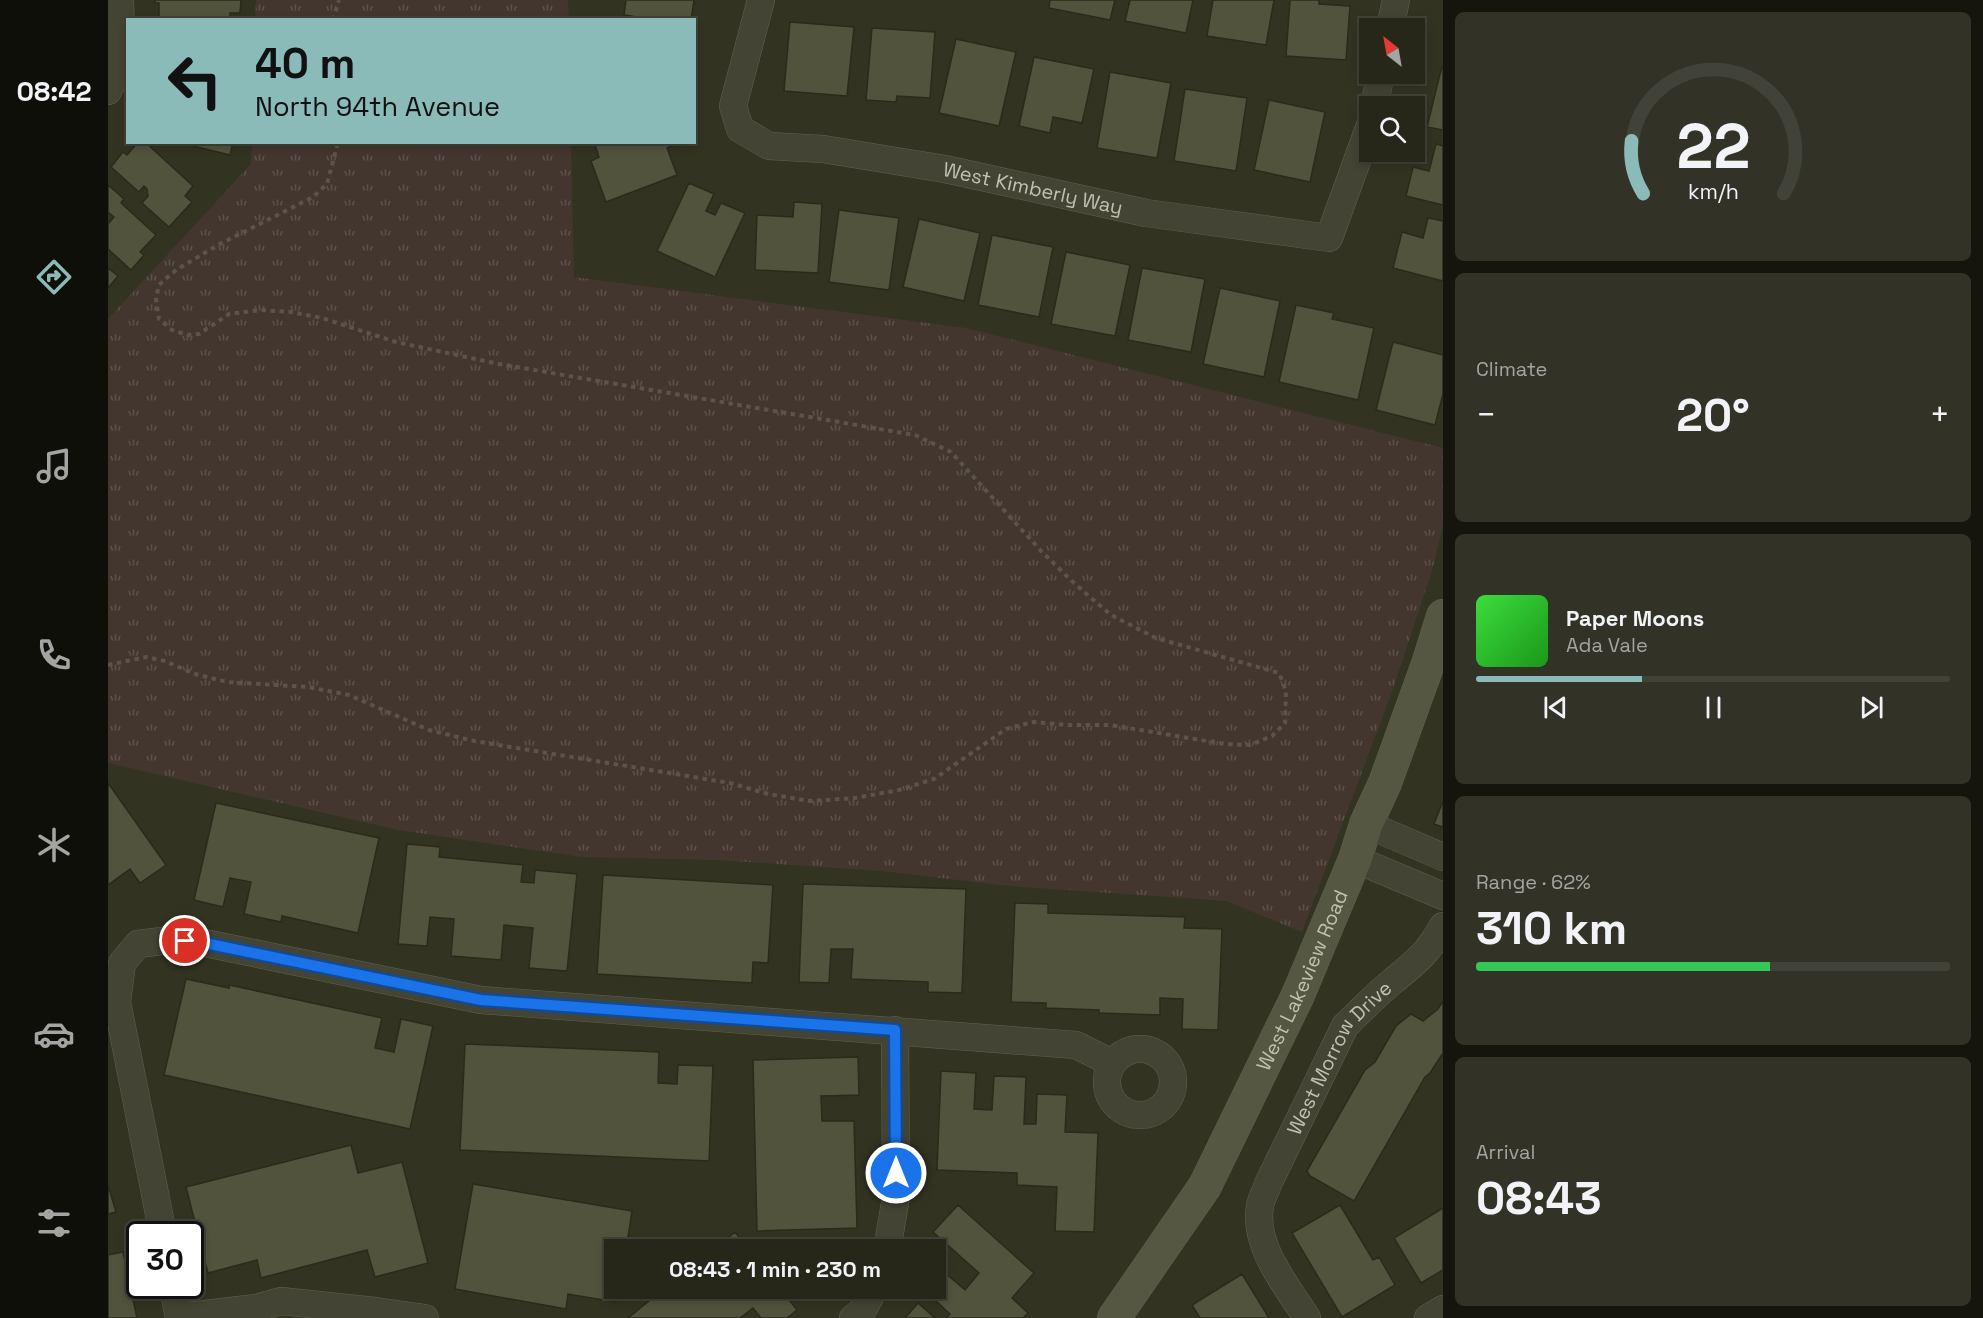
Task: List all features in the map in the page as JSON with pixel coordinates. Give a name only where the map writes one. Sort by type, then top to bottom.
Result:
[{"type":"street","points":[[108,91],[115,78],[121,37],[120,0]]},
{"type":"street","name":"West Kimberly Way","points":[[761,0],[733,106],[740,129],[769,146],[823,148],[945,169],[1146,213],[1329,238],[1359,155]]},
{"type":"street","points":[[1392,18],[1396,0]]},
{"type":"street","name":"West Lakeview Road","points":[[1114,1318],[1205,1186],[1298,995],[1354,860],[1366,824],[1385,783],[1443,616]]},
{"type":"street","points":[[1366,824],[1443,857]]},
{"type":"street","points":[[1354,860],[1443,896]]},
{"type":"street","name":"West Morrow Drive","points":[[1307,1318],[1270,1257],[1260,1225],[1260,1207],[1268,1184],[1345,1026],[1417,963],[1434,943],[1443,926]]},
{"type":"street","points":[[160,1221],[117,1002],[122,963],[138,944],[170,940],[200,942],[481,1000],[1076,1045],[1112,1063]]},
{"type":"street","points":[[889,1239],[896,1197],[895,1030]]},
{"type":"street","points":[[175,1299],[179,1318],[256,1308],[281,1301],[425,1318]]},
{"type":"street","points":[[853,1318],[862,1311],[869,1299]]},
{"type":"street","points":[[1428,1318],[1443,1309]]},
{"type":"path","points":[[334,18],[339,0]]},
{"type":"path","points":[[108,665],[146,657],[227,682],[308,687],[349,695],[429,730],[474,741],[730,783],[768,794],[810,801],[866,796],[899,790],[934,779],[1006,729],[1033,722],[1110,725],[1250,746],[1272,736],[1285,723],[1286,690],[1279,673],[1156,638],[1110,615],[1042,552],[951,452],[915,435],[499,364],[396,342],[322,318],[291,312],[261,310],[229,314],[199,334],[188,335],[172,330],[159,319],[156,299],[159,285],[177,270],[218,245],[313,197],[327,184],[337,144]]},
{"type":"green space","points":[[256,0],[568,0],[569,18],[255,18]]},
{"type":"green space","points":[[252,144],[571,144],[574,277],[966,328],[1443,448],[1443,527],[1431,574],[1393,689],[1302,932],[1226,901],[1009,886],[882,871],[717,860],[581,857],[398,830],[108,763],[108,319],[251,164]]},
{"type":"building","points":[[155,0],[241,0],[240,13],[230,13],[230,18],[159,18],[159,3],[155,3]]},
{"type":"building","points":[[626,0],[694,0],[691,18],[644,18],[624,15]]},
{"type":"building","points":[[1050,0],[1115,0],[1110,20],[1049,8]]},
{"type":"building","points":[[1130,0],[1193,0],[1186,33],[1125,21]]},
{"type":"building","points":[[1213,0],[1274,0],[1266,45],[1207,36]]},
{"type":"building","points":[[1290,0],[1319,0],[1319,4],[1350,6],[1346,60],[1286,56]]},
{"type":"building","points":[[790,22],[854,27],[847,96],[784,91]]},
{"type":"building","points":[[872,28],[935,32],[930,98],[897,96],[896,102],[866,100]]},
{"type":"building","points":[[956,39],[1016,52],[999,126],[939,113]]},
{"type":"building","points":[[1034,57],[1094,69],[1082,123],[1053,117],[1050,133],[1019,126]]},
{"type":"building","points":[[1443,67],[1443,130],[1427,127]]},
{"type":"building","points":[[1110,72],[1171,83],[1157,158],[1097,148]]},
{"type":"building","points":[[1185,89],[1247,98],[1236,171],[1174,161]]},
{"type":"building","points":[[1269,100],[1325,112],[1310,182],[1254,170]]},
{"type":"building","points":[[136,144],[147,144],[193,186],[185,196],[192,202],[169,227],[142,203],[148,196],[147,189],[144,186],[139,192],[111,167],[123,152],[127,155]]},
{"type":"building","points":[[194,144],[233,144],[230,155],[193,146]]},
{"type":"building","points":[[595,144],[674,144],[667,148],[677,175],[606,202],[591,161],[599,157]]},
{"type":"building","points":[[1436,144],[1443,146],[1443,205],[1406,196],[1413,167],[1429,171]]},
{"type":"building","points":[[689,183],[714,194],[706,211],[715,215],[721,203],[745,213],[715,277],[657,251]]},
{"type":"building","points":[[108,185],[124,199],[121,203],[156,235],[140,252],[144,255],[131,270],[108,249],[108,224],[114,217],[108,212]]},
{"type":"building","points":[[794,202],[822,204],[818,273],[755,270],[757,215],[793,217]]},
{"type":"building","points":[[839,210],[899,218],[889,290],[829,282]]},
{"type":"building","points":[[1428,218],[1443,221],[1443,281],[1393,268],[1402,232],[1423,238]]},
{"type":"building","points":[[919,219],[980,233],[964,301],[903,287]]},
{"type":"building","points":[[992,235],[1053,247],[1039,317],[978,305]]},
{"type":"building","points":[[1066,252],[1130,265],[1115,336],[1051,324]]},
{"type":"building","points":[[108,268],[118,276],[108,288]]},
{"type":"building","points":[[1142,268],[1205,279],[1191,352],[1128,340]]},
{"type":"building","points":[[1220,288],[1280,301],[1264,377],[1203,364]]},
{"type":"building","points":[[1296,305],[1334,313],[1332,319],[1374,328],[1358,400],[1279,382]]},
{"type":"building","points":[[1393,342],[1443,355],[1443,394],[1435,425],[1376,410]]},
{"type":"building","points":[[108,783],[166,865],[140,883],[130,869],[108,885]]},
{"type":"building","points":[[1443,801],[1443,827],[1434,824]]},
{"type":"building","points":[[216,803],[379,838],[358,933],[282,916],[281,922],[244,914],[251,882],[230,878],[223,907],[194,900]]},
{"type":"building","points":[[407,844],[440,847],[439,857],[523,865],[521,882],[534,883],[535,870],[577,874],[567,971],[529,968],[533,928],[504,925],[501,960],[451,956],[454,919],[430,917],[427,946],[398,944]]},
{"type":"building","points":[[603,875],[773,885],[768,963],[753,962],[752,983],[597,974]]},
{"type":"building","points":[[803,884],[966,889],[962,993],[928,992],[928,982],[851,979],[853,949],[831,949],[829,983],[799,982]]},
{"type":"building","points":[[1015,903],[1048,904],[1048,913],[1185,917],[1184,928],[1222,929],[1218,1030],[1182,1029],[1183,999],[1160,998],[1160,1015],[1099,1013],[1099,1010],[1046,1008],[1046,1003],[1011,1002]]},
{"type":"building","points":[[186,979],[229,988],[229,985],[382,1018],[375,1048],[394,1052],[401,1019],[433,1026],[410,1129],[164,1075]]},
{"type":"building","points":[[1443,1001],[1443,1053],[1425,1077],[1354,1201],[1310,1176],[1307,1171],[1365,1070],[1375,1062],[1396,1026],[1411,1014],[1423,1021],[1438,1009]]},
{"type":"building","points":[[465,1044],[659,1052],[658,1083],[677,1084],[678,1065],[713,1066],[709,1161],[460,1150]]},
{"type":"building","points":[[858,1057],[859,1095],[821,1096],[822,1121],[854,1121],[857,1228],[757,1231],[753,1060]]},
{"type":"building","points":[[941,1071],[976,1073],[974,1109],[992,1110],[994,1076],[1026,1077],[1024,1124],[1036,1124],[1037,1094],[1067,1095],[1065,1132],[1098,1133],[1094,1232],[1055,1231],[1057,1187],[1017,1185],[1017,1173],[937,1170]]},
{"type":"building","points":[[351,1145],[358,1173],[402,1162],[428,1263],[375,1277],[367,1250],[261,1278],[257,1260],[208,1273],[204,1257],[204,1221],[195,1221],[186,1187]]},
{"type":"building","points":[[473,1184],[632,1211],[628,1239],[604,1239],[604,1299],[617,1299],[616,1302],[568,1294],[566,1309],[455,1289]]},
{"type":"building","points":[[108,1185],[116,1212],[108,1214]]},
{"type":"building","points":[[958,1205],[1034,1273],[1012,1298],[1028,1313],[1023,1318],[946,1318],[950,1314],[934,1299],[946,1299],[946,1274],[965,1290],[979,1273],[946,1244],[946,1239],[941,1239],[933,1232]]},
{"type":"building","points":[[1340,1205],[1373,1260],[1379,1257],[1395,1285],[1342,1317],[1292,1233]]},
{"type":"building","points":[[1443,1208],[1443,1270],[1421,1283],[1394,1238]]},
{"type":"building","points":[[735,1232],[740,1239],[726,1239]]},
{"type":"building","points":[[123,1252],[126,1266],[126,1299],[133,1299],[137,1318],[108,1318],[108,1255]]},
{"type":"building","points":[[1242,1274],[1269,1318],[1200,1318],[1192,1305]]},
{"type":"building","points":[[651,1299],[788,1299],[797,1310],[787,1318],[761,1318],[753,1308],[740,1318],[628,1318]]},
{"type":"building","points":[[918,1303],[935,1318],[905,1318]]},
{"type":"route","points":[[185,941],[200,942],[481,1000],[895,1030],[896,1173]]}]
